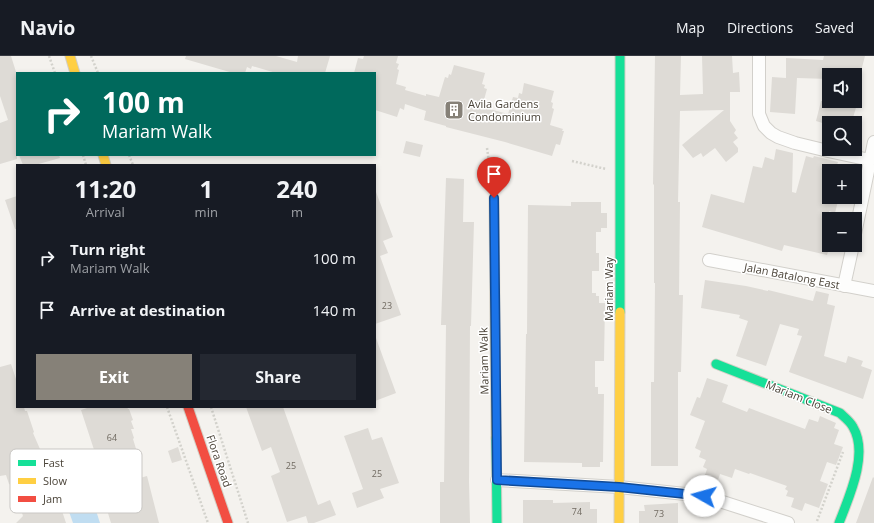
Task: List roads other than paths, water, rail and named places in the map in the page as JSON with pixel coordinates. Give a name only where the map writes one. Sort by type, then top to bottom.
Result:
[{"type":"street","points":[[70,56],[75,72]]},
{"type":"street","name":"Mariam Way","points":[[618,523],[621,173],[620,56]]},
{"type":"street","points":[[758,56],[759,114],[764,126],[771,133],[795,143],[870,160]]},
{"type":"street","points":[[859,212],[874,142]]},
{"type":"street","name":"Mariam Walk","points":[[494,198],[497,523]]},
{"type":"street","points":[[844,286],[851,252]]},
{"type":"street","name":"Jalan Batalong East","points":[[709,260],[874,291]]},
{"type":"street","name":"Mariam Close","points":[[716,364],[840,413],[850,422],[855,432],[858,452],[857,470],[852,489],[839,523]]},
{"type":"street","name":"Flora Road","points":[[188,408],[228,523]]},
{"type":"street","points":[[497,480],[619,487],[704,496],[788,523]]},
{"type":"water","points":[[70,513],[97,513],[100,523],[73,523]]},
{"type":"place","name":"Avila Gardens Condominium","points":[[454,110]]}]
